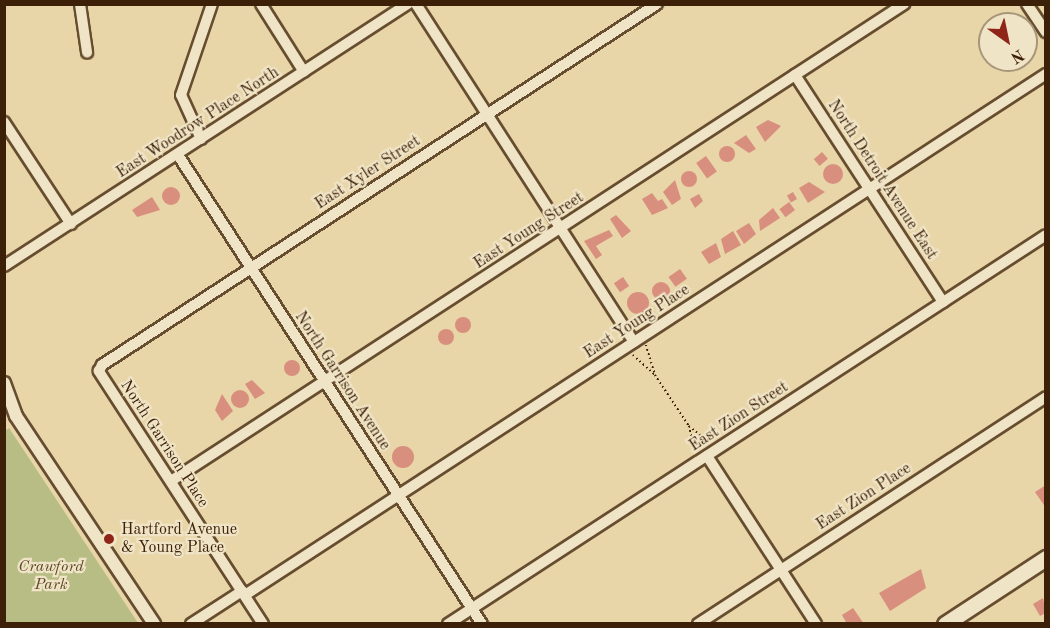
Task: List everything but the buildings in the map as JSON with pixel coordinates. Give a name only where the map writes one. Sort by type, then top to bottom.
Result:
[{"type":"main road","points":[[945,624],[1046,558]]},
{"type":"street","points":[[201,139],[182,106],[181,95],[212,4]]},
{"type":"street","points":[[261,4],[304,72]]},
{"type":"street","name":"East Woodrow Place North","points":[[4,266],[408,4]]},
{"type":"street","points":[[416,4],[634,342]]},
{"type":"street","name":"East Xyler Street","points":[[99,371],[250,267],[657,4]]},
{"type":"street","name":"East Young Street","points":[[171,481],[904,4]]},
{"type":"street","points":[[1028,4],[1046,32]]},
{"type":"street","points":[[84,7],[87,52]]},
{"type":"street","name":"East Young Place","points":[[191,624],[397,495],[1046,74]]},
{"type":"street","name":"North Detroit Avenue East","points":[[795,75],[943,302]]},
{"type":"street","points":[[4,122],[70,224]]},
{"type":"street","name":"North Garrison Avenue","points":[[178,155],[482,624]]},
{"type":"street","name":"East Zion Street","points":[[448,624],[1046,235]]},
{"type":"street","name":"North Garrison Place","points":[[99,371],[263,624]]},
{"type":"street","points":[[4,383],[16,416],[154,624]]},
{"type":"street","name":"East Zion Place","points":[[698,624],[1046,397]]},
{"type":"street","points":[[707,456],[816,624]]},
{"type":"path","points":[[650,352],[655,375]]},
{"type":"path","points":[[635,358],[655,375],[689,426],[706,437]]},
{"type":"path","points":[[689,426],[691,444]]},
{"type":"green space","name":"Crawford Park","points":[[9,428],[138,623],[5,623],[4,432]]},
{"type":"place","name":"Hartford Avenue & Young Place","points":[[109,539]]}]
